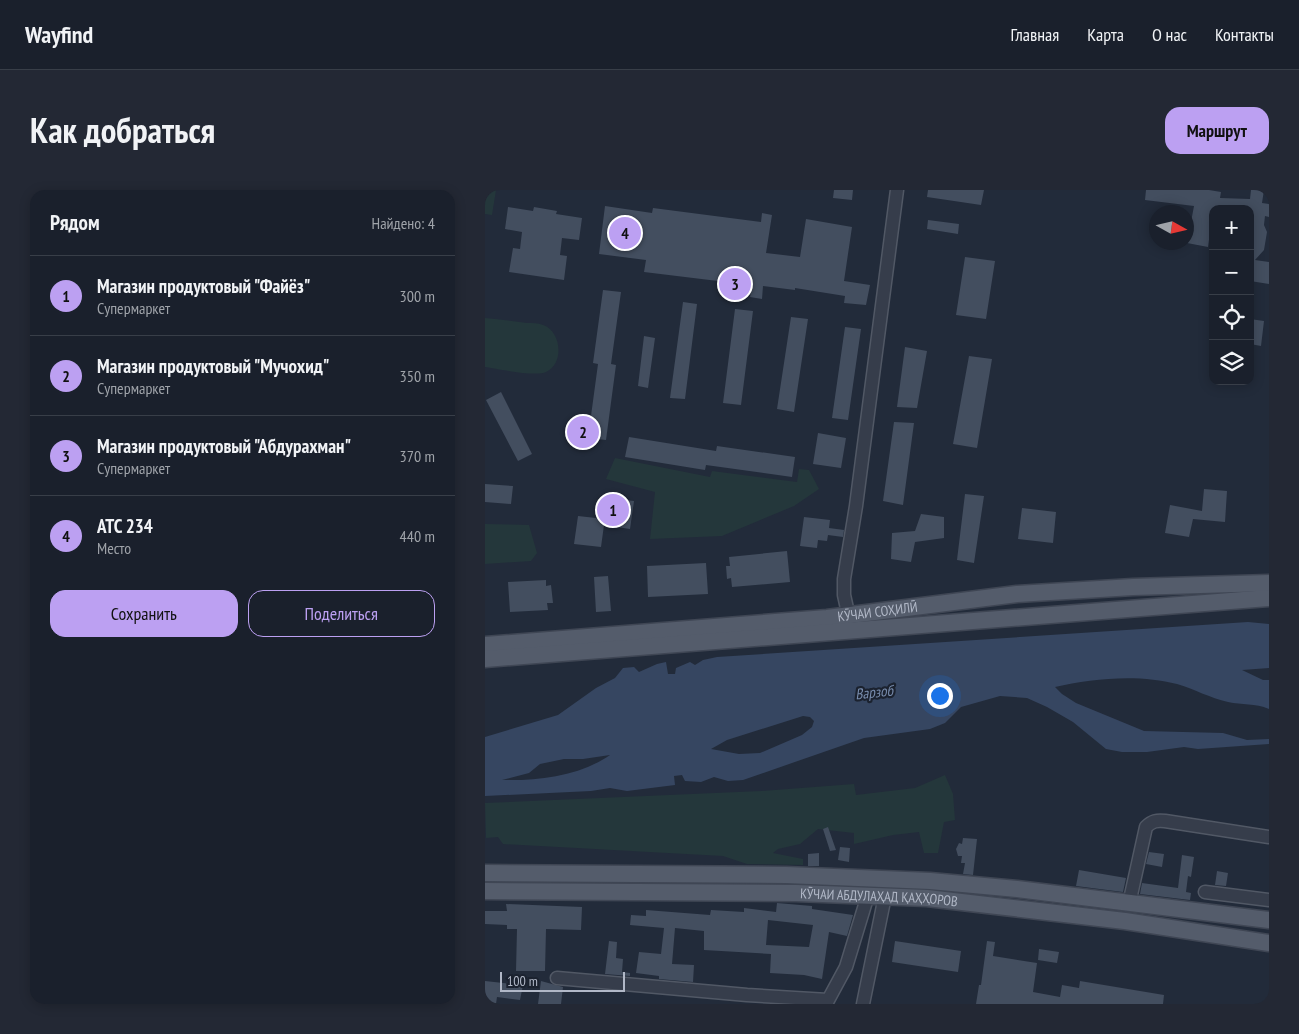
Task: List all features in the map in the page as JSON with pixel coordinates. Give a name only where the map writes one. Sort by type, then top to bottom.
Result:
[{"type":"main road","name":"КӮЧАИ СОҲИЛӢ","points":[[485,645],[827,618],[850,622],[1017,594],[1269,582]]},
{"type":"main road","points":[[1017,594],[1020,616]]},
{"type":"main road","points":[[485,659],[788,636],[850,622],[1020,616],[1269,598]]},
{"type":"main road","name":"КӮЧАИ АБДУЛАҲАД ҚАҲҲОРОВ","points":[[485,874],[733,874],[891,879],[1017,889],[1269,920]]},
{"type":"main road","name":"КӮЧАИ АБДУЛАҲАД ҚАҲҲОРОВ","points":[[485,891],[868,895],[927,898],[1116,920],[1269,943]]},
{"type":"street","points":[[850,622],[844,579],[856,506],[897,190]]},
{"type":"street","points":[[1129,904],[1147,826],[1151,822],[1158,820],[1269,837]]},
{"type":"street","points":[[1205,892],[1269,900]]},
{"type":"street","points":[[557,978],[745,1000],[827,1002],[846,966],[868,895]]},
{"type":"street","points":[[863,1004],[885,896]]},
{"type":"green space","points":[[485,190],[496,190],[492,215],[485,214]]},
{"type":"green space","points":[[485,318],[537,323],[549,328],[557,340],[558,347],[556,362],[552,368],[546,372],[534,374],[485,367]]},
{"type":"green space","points":[[615,458],[710,477],[712,471],[797,482],[799,469],[809,470],[819,489],[794,506],[722,536],[650,539],[655,492],[606,479]]},
{"type":"green space","points":[[485,524],[529,525],[537,553],[531,561],[485,564]]},
{"type":"green space","points":[[945,775],[953,794],[955,820],[944,822],[938,853],[924,853],[919,832],[893,835],[854,844],[854,833],[818,829],[800,844],[778,849],[773,853],[803,859],[803,865],[747,864],[723,856],[503,844],[498,837],[486,838],[485,803],[761,791],[854,784],[856,795],[915,788]]},
{"type":"water","name":"Варзоб","points":[[1248,622],[1269,624],[1269,668],[1242,670],[1263,680],[1269,680],[1269,709],[1228,702],[1177,684],[1148,679],[1100,679],[1055,687],[1076,703],[1144,731],[1223,733],[1247,740],[1269,739],[1269,744],[1198,749],[1184,747],[1147,752],[1122,752],[1106,749],[1073,722],[1047,707],[1027,698],[1000,696],[961,707],[945,723],[930,729],[864,738],[743,780],[728,781],[714,777],[701,782],[685,781],[682,775],[674,776],[675,785],[627,791],[610,788],[591,791],[485,796],[485,737],[558,715],[596,688],[615,678],[623,668],[634,667],[639,672],[666,662],[668,674],[675,674],[676,668],[690,662],[695,665],[703,660],[717,657]],"holes":[[[803,716],[810,717],[814,721],[812,727],[802,735],[760,753],[739,754],[711,749],[727,740]],[[610,755],[586,768],[558,776],[502,780],[529,773],[540,764],[564,759],[583,759]]]},
{"type":"building","points":[[834,190],[853,190],[852,200],[833,198]]},
{"type":"building","points":[[928,190],[984,190],[981,205],[927,197]]},
{"type":"building","points":[[1146,190],[1209,190],[1221,192],[1220,198],[1250,199],[1251,190],[1264,190],[1262,203],[1269,204],[1269,217],[1265,216],[1264,225],[1267,232],[1264,250],[1255,260],[1269,262],[1269,284],[1254,282],[1254,205],[1209,205],[1208,247],[1194,244],[1194,205],[1145,200]]},
{"type":"building","points":[[605,206],[652,213],[653,208],[761,222],[762,213],[772,215],[766,253],[800,257],[806,219],[852,227],[844,281],[870,285],[866,305],[844,303],[845,296],[795,288],[795,290],[763,286],[762,299],[750,297],[752,285],[737,283],[735,289],[725,287],[726,282],[644,272],[646,260],[599,254]]},
{"type":"building","points":[[508,207],[533,211],[534,207],[557,211],[556,214],[582,218],[579,240],[562,238],[560,255],[567,256],[564,280],[509,272],[513,248],[520,249],[522,232],[505,229]]},
{"type":"building","points":[[928,220],[959,224],[958,234],[927,229]]},
{"type":"building","points":[[965,257],[995,261],[986,319],[956,315]]},
{"type":"building","points":[[603,290],[621,292],[611,364],[616,365],[606,440],[588,438],[598,364],[593,363]]},
{"type":"building","points":[[683,302],[697,304],[685,399],[670,398]]},
{"type":"building","points":[[735,309],[753,311],[741,405],[723,403]]},
{"type":"building","points":[[791,317],[808,319],[794,412],[777,409]]},
{"type":"building","points":[[1254,320],[1264,321],[1261,346],[1254,345]]},
{"type":"building","points":[[845,327],[861,329],[848,420],[832,418]]},
{"type":"building","points":[[644,336],[655,338],[648,388],[638,386]]},
{"type":"building","points":[[905,347],[927,351],[917,408],[897,407]]},
{"type":"building","points":[[969,356],[992,359],[977,448],[953,444]]},
{"type":"building","points":[[501,392],[532,454],[518,461],[486,400]]},
{"type":"building","points":[[894,422],[914,423],[903,505],[883,501]]},
{"type":"building","points":[[818,433],[846,438],[841,468],[813,464]]},
{"type":"building","points":[[629,437],[716,451],[717,446],[795,457],[792,477],[706,465],[705,470],[625,457]]},
{"type":"building","points":[[485,484],[513,486],[511,504],[485,502]]},
{"type":"building","points":[[1204,489],[1227,491],[1225,522],[1193,519],[1189,537],[1165,533],[1170,505],[1202,511]]},
{"type":"building","points":[[965,494],[984,496],[974,563],[957,560]]},
{"type":"building","points":[[608,498],[634,501],[630,529],[604,525],[601,547],[574,544],[578,516],[605,519]]},
{"type":"building","points":[[1022,508],[1056,512],[1053,543],[1018,539]]},
{"type":"building","points":[[921,514],[944,517],[944,538],[915,542],[911,562],[891,559],[892,533],[915,531]]},
{"type":"building","points":[[804,517],[830,520],[829,528],[844,530],[843,537],[828,535],[827,541],[818,540],[817,548],[800,546]]},
{"type":"building","points":[[787,551],[790,582],[732,587],[731,578],[727,579],[726,566],[730,566],[729,557]]},
{"type":"building","points":[[706,563],[708,594],[648,597],[647,566]]},
{"type":"building","points":[[608,576],[611,611],[596,612],[594,577]]},
{"type":"building","points":[[546,580],[546,586],[551,585],[553,603],[547,603],[548,610],[510,612],[508,582]]},
{"type":"building","points":[[828,827],[836,850],[830,851],[823,829]]},
{"type":"building","points":[[963,838],[977,839],[973,875],[963,874],[965,863],[961,863],[962,856],[958,856],[956,849],[959,843],[962,844]]},
{"type":"building","points":[[840,847],[850,848],[849,862],[838,860]]},
{"type":"building","points":[[1149,852],[1164,854],[1162,867],[1146,864]]},
{"type":"building","points":[[819,853],[819,866],[808,866],[808,854]]},
{"type":"building","points":[[1182,855],[1194,857],[1191,877],[1188,876],[1186,892],[1191,893],[1190,900],[1140,894],[1142,883],[1178,888]]},
{"type":"building","points":[[1079,870],[1126,878],[1123,892],[1076,886]]},
{"type":"building","points":[[1217,871],[1228,873],[1226,886],[1215,885]]},
{"type":"building","points":[[777,903],[812,906],[812,909],[853,915],[847,936],[829,932],[822,979],[804,975],[770,973],[771,954],[704,950],[704,931],[675,928],[672,964],[694,965],[693,982],[659,979],[659,976],[636,973],[639,952],[661,954],[664,928],[630,925],[631,915],[646,916],[646,910],[710,915],[711,910],[744,912],[744,908],[776,912]],"holes":[[[768,920],[813,925],[809,947],[766,945]]]},
{"type":"building","points":[[506,904],[582,907],[581,930],[546,929],[545,971],[516,971],[517,929],[507,929],[507,925],[485,924],[485,911],[507,911]]},
{"type":"building","points":[[609,941],[617,942],[616,958],[623,959],[622,972],[630,973],[630,976],[605,974]]},
{"type":"building","points":[[895,941],[961,951],[958,972],[892,962]]},
{"type":"building","points":[[987,941],[995,942],[993,956],[1037,963],[1033,992],[1060,997],[1062,985],[1079,988],[1080,981],[1164,995],[1163,1004],[976,1004],[979,985],[981,985]]},
{"type":"building","points":[[1039,949],[1059,952],[1057,963],[1038,960]]},
{"type":"building","points":[[485,981],[523,985],[520,1000],[497,997],[496,1004],[485,1004]]},
{"type":"building","points":[[541,981],[563,987],[561,1004],[538,1004]]},
{"type":"place","name":"АТС 234","points":[[625,233]]},
{"type":"place","name":"Магазин продуктовый \"Абдурахман\"","points":[[735,284]]},
{"type":"place","name":"Магазин продуктовый \"Мучохид\"","points":[[583,432]]},
{"type":"place","name":"Магазин продуктовый \"Файёз\"","points":[[613,510]]}]
